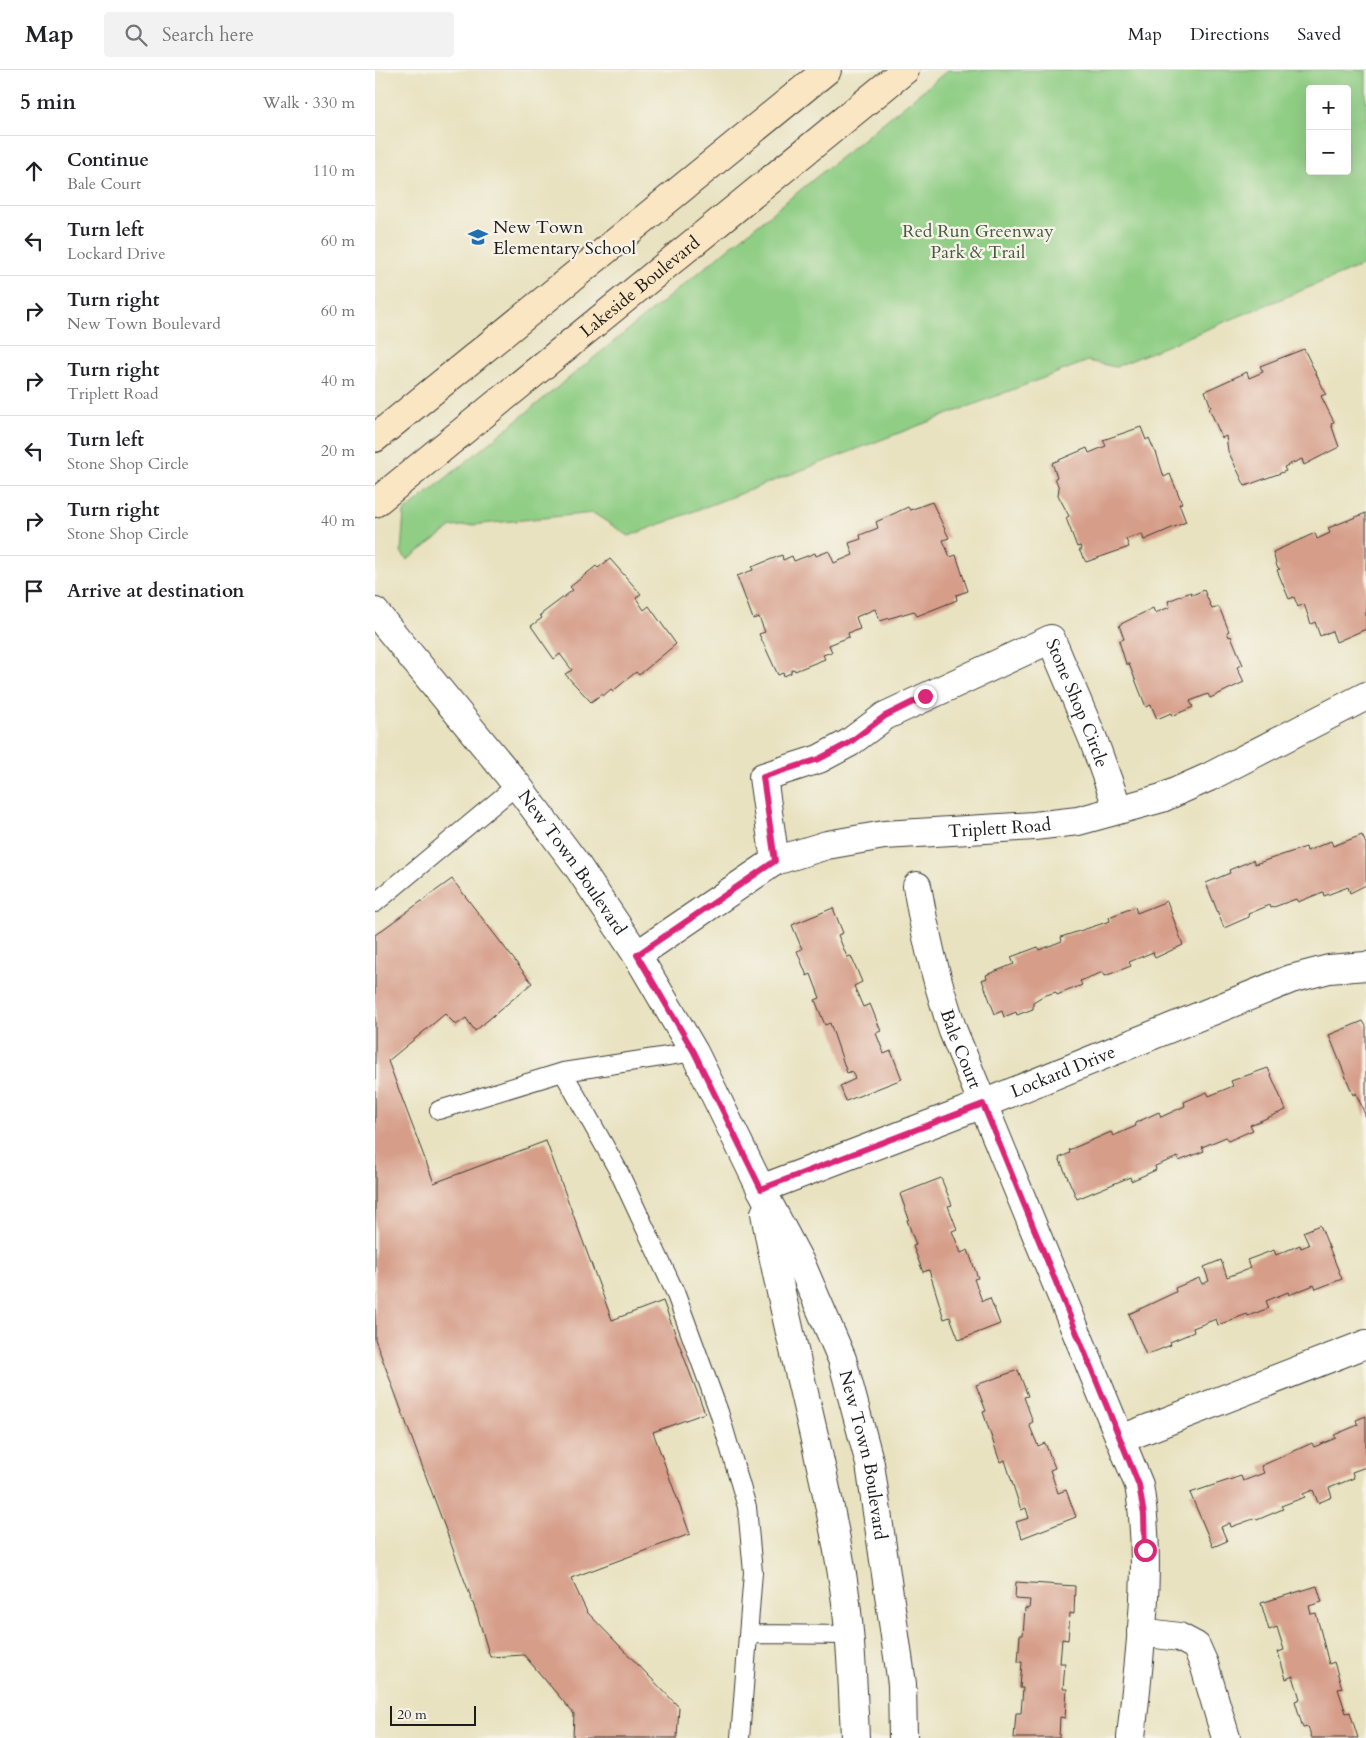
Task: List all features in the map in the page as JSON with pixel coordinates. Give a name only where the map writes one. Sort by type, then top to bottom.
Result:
[{"type":"main road","points":[[375,438],[827,70]]},
{"type":"main road","name":"Lakeside Boulevard","points":[[375,503],[905,70]]},
{"type":"street","name":"New Town Boulevard","points":[[375,612],[517,784],[575,864],[637,955],[694,1052],[761,1189],[803,1266],[842,1359],[867,1455],[889,1588],[902,1684],[903,1738]]},
{"type":"street","name":"Stone Shop Circle","points":[[775,861],[763,777],[819,759],[849,743],[885,716],[1051,639],[1093,739],[1118,809]]},
{"type":"street","name":"Triplett Road","points":[[637,955],[775,861],[827,845],[884,835],[1034,826],[1079,821],[1162,798],[1209,777],[1366,696]]},
{"type":"street","name":"Bale Court","points":[[917,886],[924,935],[935,977],[953,1031],[1139,1485],[1144,1515],[1141,1632],[1131,1738]]},
{"type":"street","name":"Lockard Drive","points":[[761,1189],[983,1104],[1291,979],[1329,969],[1366,966]]},
{"type":"street","name":"New Town Boulevard","points":[[761,1189],[775,1271],[820,1465],[844,1586],[855,1738]]},
{"type":"street","points":[[1121,1439],[1366,1344]]},
{"type":"street","points":[[1141,1632],[1179,1637],[1196,1646],[1205,1664],[1226,1738]]},
{"type":"lane","points":[[375,903],[517,784]]},
{"type":"lane","points":[[439,1110],[563,1072],[694,1052]]},
{"type":"lane","points":[[563,1072],[618,1170],[671,1284],[719,1412],[747,1507],[753,1572],[750,1634],[740,1738]]},
{"type":"lane","points":[[750,1634],[849,1635]]},
{"type":"green space","name":"Red Run Greenway Park & Trail","points":[[948,70],[1366,70],[1366,264],[1115,367],[1088,361],[629,536],[593,513],[452,527],[407,560],[401,552],[404,512]]},
{"type":"building","points":[[1304,349],[1326,394],[1321,396],[1334,422],[1331,424],[1339,447],[1304,465],[1302,459],[1284,467],[1286,471],[1245,486],[1228,451],[1226,436],[1222,438],[1209,408],[1211,407],[1205,391],[1247,372],[1249,378],[1263,372],[1260,366]]},
{"type":"building","points":[[1141,427],[1146,440],[1149,438],[1156,452],[1164,477],[1170,474],[1182,503],[1179,504],[1186,522],[1144,540],[1142,534],[1126,539],[1129,547],[1086,562],[1079,550],[1082,550],[1080,546],[1077,547],[1066,518],[1069,516],[1058,495],[1059,488],[1055,478],[1057,477],[1052,463],[1087,448],[1089,453],[1106,446],[1103,440]]},
{"type":"building","points":[[932,502],[949,538],[943,540],[950,557],[956,555],[968,591],[956,595],[957,600],[917,616],[914,611],[880,621],[875,609],[856,617],[860,629],[848,633],[849,637],[829,645],[832,652],[823,655],[825,659],[795,671],[794,669],[791,670],[791,673],[784,676],[783,673],[778,675],[759,634],[765,632],[759,617],[753,619],[737,576],[753,570],[752,567],[782,555],[783,560],[792,556],[794,561],[815,553],[816,556],[829,551],[834,563],[853,555],[849,543],[861,539],[860,535],[878,528],[876,522],[908,507],[910,510]]},
{"type":"building","points":[[1366,513],[1366,629],[1336,642],[1332,631],[1320,636],[1315,622],[1311,624],[1304,604],[1298,607],[1294,597],[1289,599],[1277,570],[1280,569],[1277,567],[1273,552],[1315,533],[1317,539],[1330,533],[1328,528]]},
{"type":"building","points":[[610,559],[641,594],[636,598],[644,610],[649,606],[676,644],[639,675],[636,672],[613,691],[611,689],[603,696],[602,694],[591,702],[565,674],[572,670],[560,654],[554,659],[531,626],[542,618],[540,615],[573,590],[570,587],[596,566],[598,568]]},
{"type":"building","points":[[1204,590],[1212,609],[1219,607],[1229,631],[1227,632],[1229,637],[1231,636],[1243,665],[1237,667],[1244,682],[1210,698],[1208,694],[1190,701],[1193,707],[1172,716],[1171,713],[1157,719],[1151,705],[1146,707],[1129,664],[1126,664],[1119,641],[1124,639],[1119,625],[1153,608],[1155,613],[1170,607],[1168,601],[1191,592],[1192,595]]},
{"type":"building","points":[[1362,835],[1366,844],[1366,885],[1350,893],[1348,887],[1324,896],[1323,892],[1298,902],[1296,899],[1271,908],[1270,905],[1248,914],[1249,917],[1224,928],[1206,883],[1230,873],[1229,870],[1253,860],[1255,864],[1306,847],[1307,851],[1331,841],[1333,846]]},
{"type":"building","points":[[452,879],[532,983],[475,1031],[466,1018],[456,1025],[445,1014],[388,1061],[434,1183],[546,1141],[612,1320],[663,1301],[705,1413],[653,1432],[690,1534],[571,1578],[587,1612],[679,1707],[677,1738],[573,1738],[574,1714],[524,1655],[490,1657],[477,1614],[375,1339],[375,935]]},
{"type":"building","points":[[1167,901],[1183,945],[1155,958],[1153,952],[1129,962],[1131,966],[1105,976],[1103,972],[1080,981],[1082,985],[1057,995],[1056,992],[1043,996],[1033,1002],[1033,1009],[1017,1015],[1016,1012],[1004,1017],[1002,1011],[995,1014],[982,980],[987,978],[986,975],[1014,964],[1011,957],[1038,947],[1039,950],[1062,941],[1061,937],[1110,921],[1109,917],[1135,907],[1137,913]]},
{"type":"building","points":[[833,908],[843,933],[838,935],[847,957],[851,956],[862,982],[854,986],[863,1007],[870,1004],[881,1031],[876,1033],[884,1054],[891,1051],[902,1079],[846,1101],[840,1086],[855,1079],[852,1071],[847,1073],[830,1023],[825,1025],[815,1000],[820,998],[811,974],[807,976],[797,951],[802,949],[792,925]]},
{"type":"building","points":[[1363,1021],[1366,1026],[1366,1117],[1356,1093],[1353,1095],[1329,1035]]},
{"type":"building","points":[[1268,1068],[1286,1110],[1250,1125],[1253,1130],[1228,1141],[1226,1137],[1202,1147],[1204,1151],[1179,1161],[1178,1157],[1155,1166],[1156,1170],[1131,1181],[1130,1177],[1077,1199],[1059,1158],[1070,1153],[1069,1150],[1111,1132],[1113,1136],[1136,1126],[1135,1123],[1159,1112],[1161,1117],[1185,1106],[1184,1102],[1207,1092],[1209,1096],[1233,1086],[1231,1081]]},
{"type":"building","points":[[941,1178],[952,1205],[948,1206],[957,1229],[952,1231],[961,1253],[968,1250],[978,1278],[974,1279],[982,1301],[990,1298],[1000,1324],[959,1340],[950,1317],[944,1319],[929,1270],[923,1272],[913,1246],[916,1245],[900,1194]]},
{"type":"building","points":[[1320,1225],[1342,1279],[1316,1289],[1314,1285],[1289,1295],[1288,1292],[1266,1301],[1269,1308],[1248,1316],[1247,1314],[1218,1325],[1216,1319],[1193,1328],[1194,1332],[1170,1342],[1171,1345],[1146,1355],[1129,1314],[1176,1292],[1175,1288],[1199,1278],[1202,1284],[1209,1281],[1204,1267],[1221,1260],[1227,1277],[1251,1268],[1247,1260],[1274,1250],[1276,1255],[1300,1245],[1301,1248],[1309,1245],[1303,1232]]},
{"type":"building","points":[[1018,1370],[1028,1396],[1024,1397],[1033,1422],[1029,1424],[1038,1446],[1045,1443],[1055,1468],[1050,1470],[1058,1493],[1066,1490],[1076,1517],[1022,1538],[1016,1522],[1029,1518],[1026,1508],[1021,1510],[1005,1460],[1000,1462],[983,1412],[986,1411],[976,1385]]},
{"type":"building","points":[[1366,1416],[1366,1467],[1352,1472],[1354,1478],[1329,1488],[1332,1497],[1318,1503],[1313,1490],[1303,1494],[1305,1497],[1281,1506],[1283,1509],[1257,1520],[1256,1518],[1231,1527],[1230,1523],[1221,1527],[1227,1541],[1213,1547],[1190,1493],[1241,1476],[1243,1481],[1264,1473],[1261,1466],[1312,1443],[1314,1447],[1336,1438],[1334,1435],[1358,1425],[1356,1420]]},
{"type":"building","points":[[1016,1582],[1075,1586],[1074,1614],[1070,1613],[1068,1640],[1062,1639],[1060,1663],[1065,1663],[1063,1689],[1067,1689],[1065,1718],[1060,1717],[1059,1738],[1014,1738],[1016,1713],[1021,1713],[1023,1688],[1020,1688],[1022,1662],[1018,1662],[1020,1635],[1023,1635],[1025,1608],[1029,1609],[1030,1600],[1015,1599]]},
{"type":"building","points":[[1317,1586],[1322,1602],[1309,1606],[1311,1614],[1316,1613],[1329,1664],[1334,1662],[1342,1688],[1338,1689],[1346,1713],[1350,1712],[1358,1738],[1312,1738],[1308,1727],[1303,1728],[1295,1701],[1300,1699],[1293,1676],[1286,1679],[1278,1652],[1284,1650],[1277,1627],[1269,1630],[1261,1603]]},
{"type":"place","name":"New Town Elementary School","points":[[478,237]]},
{"type":"route","points":[[925,696],[885,716],[849,743],[819,759],[763,777],[775,861],[637,955],[694,1052],[761,1189],[983,1104],[1139,1485],[1144,1515],[1145,1550]]}]
